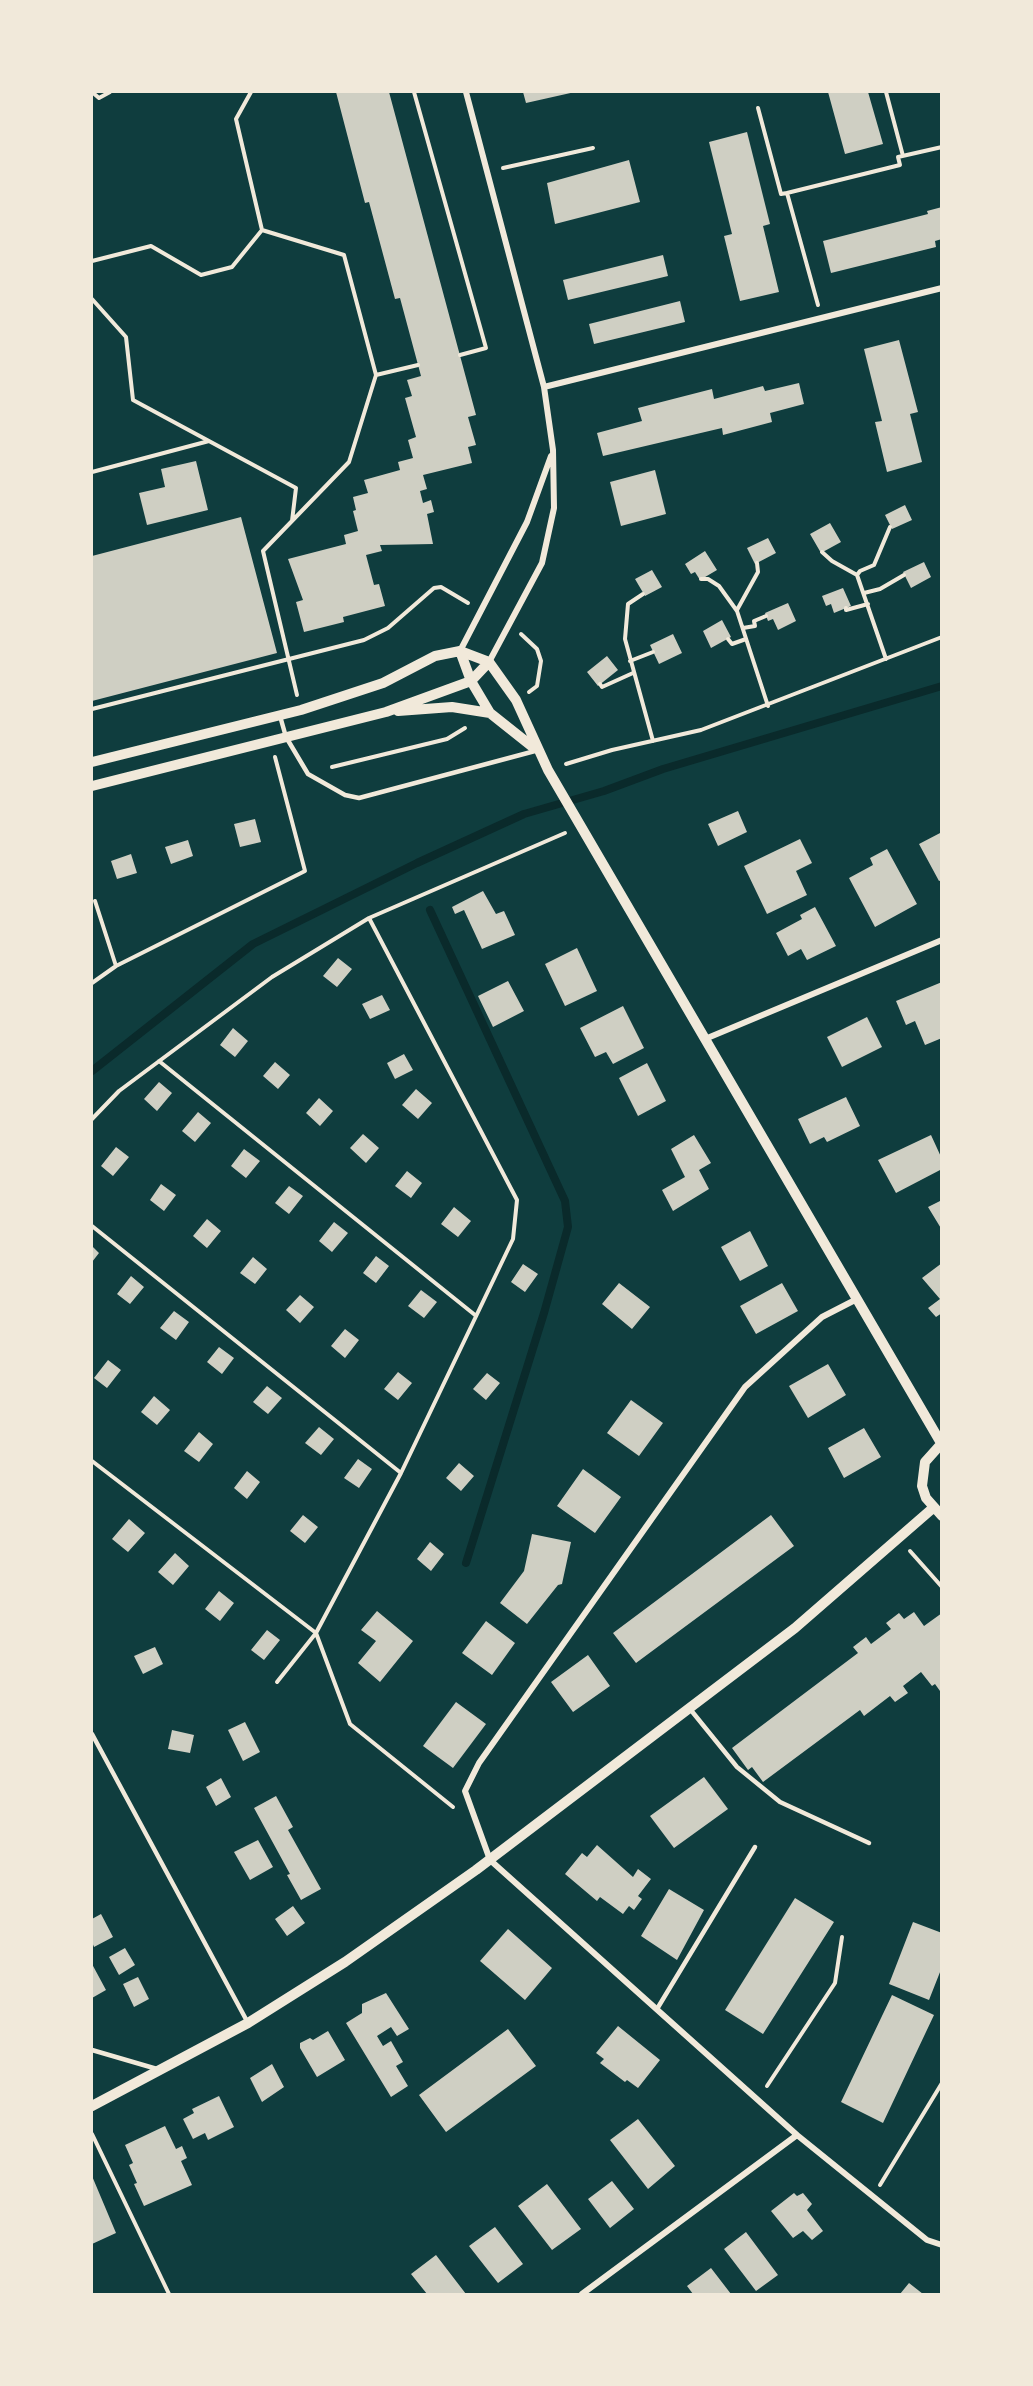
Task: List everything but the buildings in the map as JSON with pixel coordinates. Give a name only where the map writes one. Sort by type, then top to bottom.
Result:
[{"type":"street","points":[[92,786],[386,712],[471,681],[489,662],[542,563],[551,532],[554,508],[553,450],[544,387],[466,92]]},
{"type":"street","points":[[544,387],[942,288]]},
{"type":"street","points":[[537,750],[490,713],[471,681],[460,651],[527,522],[553,450]]},
{"type":"street","points":[[92,762],[300,710],[383,683],[435,656],[460,651],[489,662],[516,700],[537,750],[556,784],[941,1443],[925,1462],[922,1474],[924,1492],[937,1512],[900,1539],[795,1628],[490,1860],[345,1962],[248,2023],[92,2106]]},
{"type":"street","points":[[386,712],[452,706],[490,713]]},
{"type":"street","points":[[705,1039],[942,940]]},
{"type":"street","points":[[857,1299],[822,1317],[745,1388],[479,1763],[465,1791],[490,1860],[797,2135],[927,2240],[942,2245]]},
{"type":"street","points":[[582,2295],[797,2135]]},
{"type":"lane","points":[[280,716],[286,737],[308,774],[345,795],[359,798],[537,750]]},
{"type":"lane","points":[[690,1709],[737,1767],[780,1802],[869,1843]]},
{"type":"lane","points":[[92,1734],[248,2023]]},
{"type":"lane","points":[[657,2008],[755,1847]]},
{"type":"lane","points":[[92,2050],[159,2070]]},
{"type":"path","points":[[92,92],[99,98],[110,92]]},
{"type":"path","points":[[251,92],[236,119],[262,230]]},
{"type":"path","points":[[414,92],[486,348],[460,355]]},
{"type":"path","points":[[886,92],[903,156]]},
{"type":"path","points":[[758,108],[781,194],[900,165],[898,157],[942,147]]},
{"type":"path","points":[[487,171],[593,148]]},
{"type":"path","points":[[787,193],[821,318]]},
{"type":"path","points":[[92,261],[151,246],[201,276],[232,267],[262,230]]},
{"type":"path","points":[[262,230],[344,255],[376,375],[349,462],[263,551],[300,710]]},
{"type":"path","points":[[92,299],[126,337],[133,400],[296,488],[292,522]]},
{"type":"path","points":[[376,375],[418,365]]},
{"type":"path","points":[[92,472],[210,441]]},
{"type":"path","points":[[857,575],[860,571],[874,565],[890,527]]},
{"type":"path","points":[[822,552],[832,561],[857,575],[886,659]]},
{"type":"path","points":[[737,611],[758,572],[757,563]]},
{"type":"path","points":[[864,593],[879,589],[884,584],[904,575]]},
{"type":"path","points":[[701,579],[703,581],[708,579],[719,586],[737,611],[768,706]]},
{"type":"path","points":[[643,594],[628,604],[625,639],[653,741]]},
{"type":"path","points":[[846,608],[846,610],[868,604]]},
{"type":"path","points":[[743,628],[755,626],[754,621],[766,616]]},
{"type":"path","points":[[548,770],[702,730],[942,637]]},
{"type":"path","points":[[728,639],[732,644],[746,639]]},
{"type":"path","points":[[630,661],[653,652]]},
{"type":"path","points":[[600,684],[603,687],[634,673]]},
{"type":"path","points":[[92,982],[116,966],[305,871],[270,741]]},
{"type":"path","points":[[92,1119],[119,1091],[272,977],[369,918],[579,822]]},
{"type":"path","points":[[95,901],[116,966]]},
{"type":"path","points":[[277,1682],[316,1634],[400,1473],[513,1239],[517,1200],[369,918]]},
{"type":"path","points":[[159,1061],[475,1315]]},
{"type":"path","points":[[92,1226],[400,1473]]},
{"type":"path","points":[[92,1461],[316,1634],[350,1724],[479,1828]]},
{"type":"path","points":[[900,1539],[942,1587]]},
{"type":"path","points":[[758,2099],[835,1983],[842,1937]]},
{"type":"path","points":[[873,2196],[942,2083]]},
{"type":"path","points":[[92,2134],[170,2295]]},
{"type":"waterway","points":[[92,1071],[253,944],[417,863],[524,814],[604,791],[663,769],[942,686]]},
{"type":"waterway","points":[[430,910],[565,1201],[568,1227],[544,1313],[466,1563]]}]
